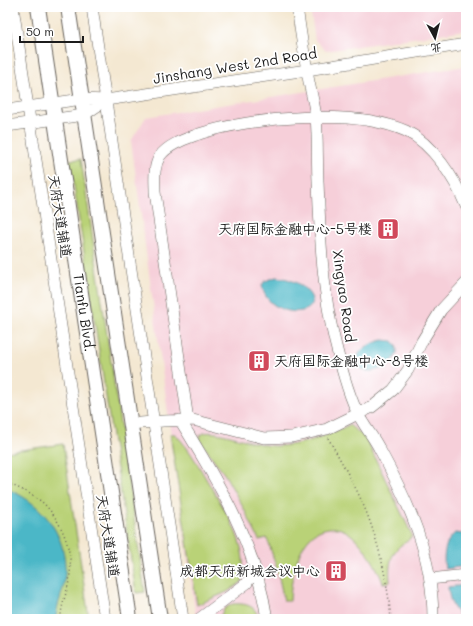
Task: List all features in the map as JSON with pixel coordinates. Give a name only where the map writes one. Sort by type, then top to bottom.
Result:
[{"type":"main road","name":"Tianfu Blvd.","points":[[38,7],[130,619]]},
{"type":"main road","name":"Tianfu Blvd.","points":[[68,7],[160,619]]},
{"type":"street","name":"天府大道辅道","points":[[13,7],[105,619]]},
{"type":"street","points":[[92,7],[183,619]]},
{"type":"street","name":"Xingyao Road","points":[[297,7],[316,118],[320,218],[326,289],[335,341],[349,392],[358,414],[401,488],[421,540],[430,580],[433,619]]},
{"type":"street","name":"Jinshang West 2nd Road","points":[[7,110],[82,99],[106,100],[307,70],[466,44]]},
{"type":"street","points":[[7,126],[84,115],[106,100]]},
{"type":"street","points":[[266,619],[254,568],[236,519],[184,420],[156,192],[156,166],[160,156],[170,147],[184,139],[244,123],[277,119],[316,118],[368,120],[389,124],[407,132],[434,154],[448,171],[466,206]]},
{"type":"street","points":[[130,424],[193,420],[264,438],[292,437],[323,430],[372,407],[393,390],[408,370],[422,341],[441,310],[466,283]]},
{"type":"street","points":[[199,619],[248,583],[254,568]]},
{"type":"street","points":[[430,580],[466,574]]},
{"type":"path","points":[[323,430],[357,490],[367,514],[382,565],[389,598],[391,619]]},
{"type":"path","points":[[7,484],[42,502],[53,516],[67,543],[70,572],[61,619]]},
{"type":"shaded area","points":[[310,7],[466,7],[466,30],[326,51],[315,40]]},
{"type":"shaded area","points":[[466,66],[466,619],[196,619],[131,141],[146,117]]},
{"type":"green space","points":[[81,159],[145,592],[136,593],[70,160]]},
{"type":"green space","points":[[349,425],[365,437],[412,535],[409,540],[401,545],[394,553],[390,567],[390,582],[383,583],[371,559],[355,538],[339,528],[329,528],[319,531],[310,537],[299,556],[292,579],[290,601],[284,601],[277,569],[267,538],[259,540],[225,475],[201,442],[199,436],[210,432],[267,445],[285,446],[313,440]]},
{"type":"green space","points":[[170,434],[175,434],[186,446],[195,460],[231,522],[242,550],[242,582],[227,592],[197,605]]},
{"type":"green space","points":[[63,444],[89,619],[7,619],[7,452]]},
{"type":"green space","points":[[232,604],[249,606],[255,611],[258,619],[219,619],[224,609]]},
{"type":"water","points":[[276,277],[293,281],[304,288],[312,300],[311,306],[305,310],[295,312],[285,310],[275,305],[266,297],[262,285],[265,281]]},
{"type":"water","points":[[383,340],[393,341],[397,347],[397,353],[394,359],[383,368],[369,371],[361,369],[357,360],[360,352],[370,344]]},
{"type":"water","points":[[7,489],[33,504],[44,514],[53,526],[59,539],[64,553],[65,568],[64,583],[56,619],[7,619]]},
{"type":"water","points":[[455,533],[463,534],[466,537],[466,566],[445,569],[444,559],[446,545]]},
{"type":"water","points":[[466,585],[466,619],[455,610],[448,587]]},
{"type":"place","name":"天府国际金融中心-5号楼","points":[[388,229]]},
{"type":"place","name":"天府国际金融中心-8号楼","points":[[259,361]]},
{"type":"place","name":"成都天府新城会议中心","points":[[336,571]]}]
